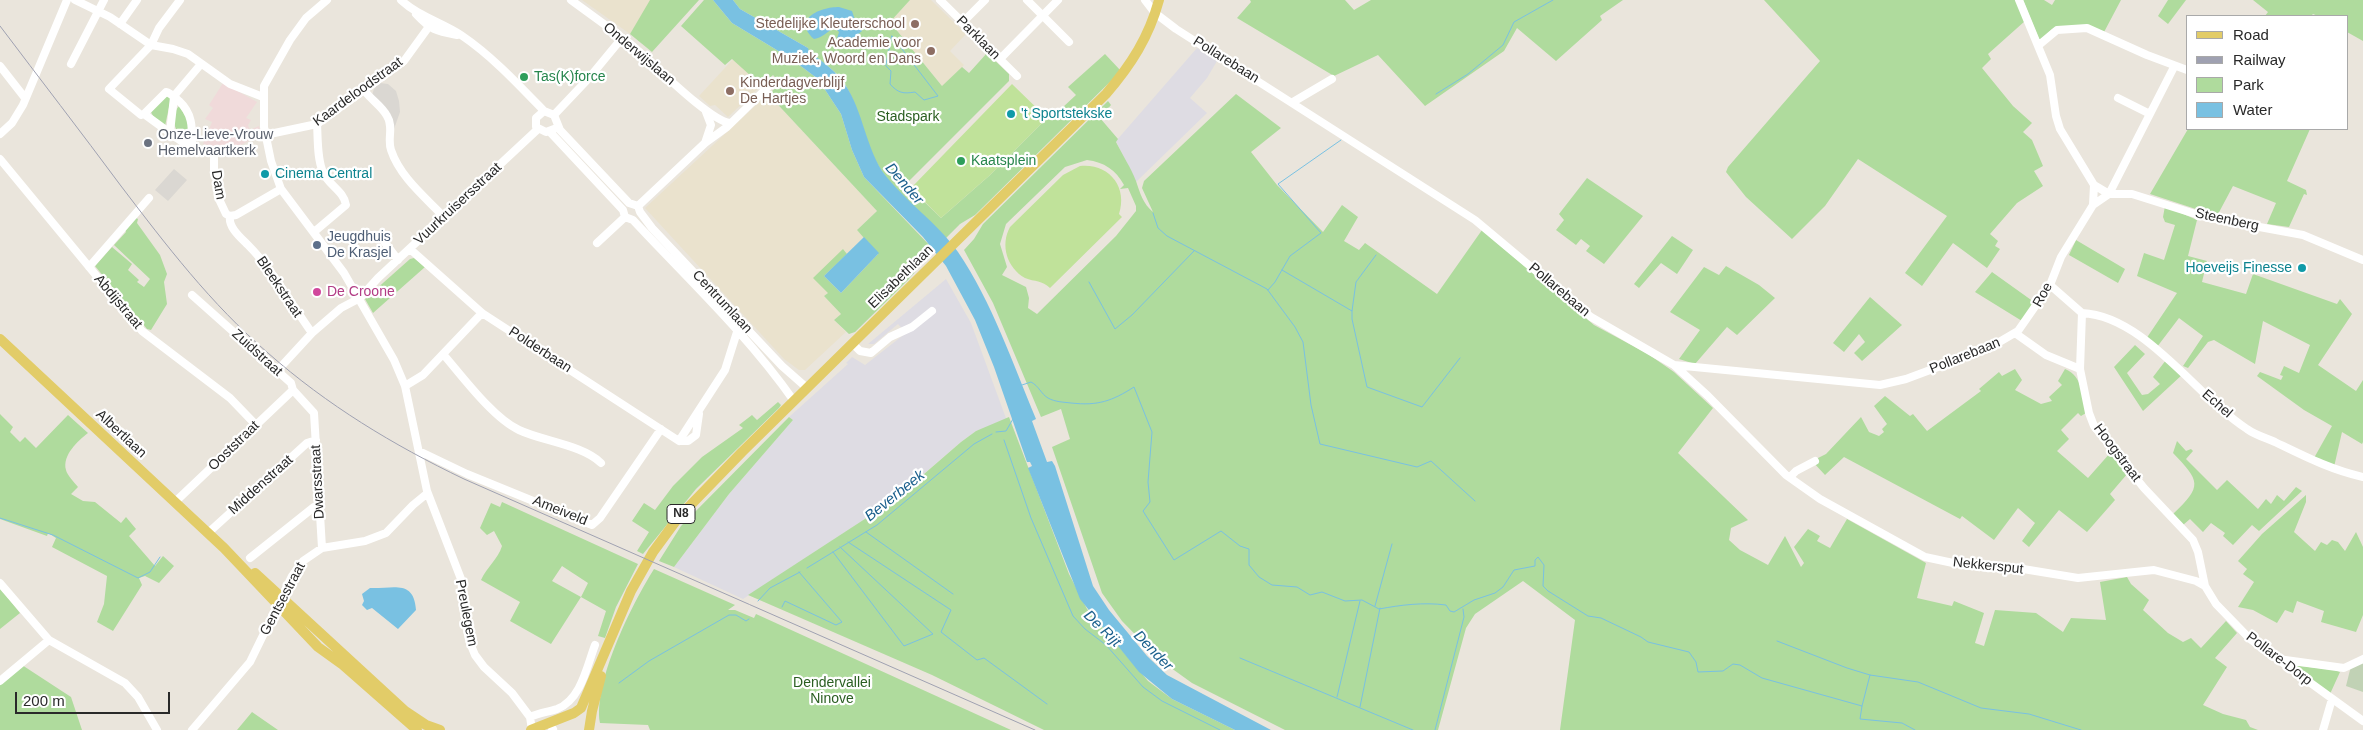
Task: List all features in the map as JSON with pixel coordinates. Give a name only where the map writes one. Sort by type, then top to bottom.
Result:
[{"type":"main road","name":"N8","points":[[1155,13],[1159,0]]},
{"type":"main road","name":"Elisabethlaan","points":[[610,641],[620,614],[642,570],[653,552],[693,502],[973,226],[1122,75],[1142,46],[1155,13]]},
{"type":"main road","name":"Albertlaan","points":[[0,339],[224,548],[245,563],[281,602],[318,647],[344,665],[417,730]]},
{"type":"main road","name":"Albertlaan","points":[[281,602],[329,641],[405,711],[416,719],[440,730]]},
{"type":"main road","points":[[318,647],[322,640],[329,641]]},
{"type":"main road","name":"N8","points":[[574,714],[583,705],[610,641]]},
{"type":"main road","name":"N8","points":[[589,730],[610,641]]},
{"type":"main road","points":[[532,730],[574,714],[582,716],[589,730]]},
{"type":"street","points":[[0,134],[12,123],[25,98],[67,0]]},
{"type":"street","points":[[75,0],[120,24],[150,45],[188,54],[230,84],[263,97]]},
{"type":"street","points":[[71,64],[104,0]]},
{"type":"street","points":[[120,24],[137,0]]},
{"type":"street","points":[[180,0],[159,28],[150,45],[109,89],[142,115],[144,114],[192,149]]},
{"type":"street","name":"Preulegem","points":[[327,0],[306,18],[290,40],[266,80],[263,97],[265,135],[271,162],[281,189],[360,298],[394,360],[405,386],[428,495],[461,579],[466,626],[475,655],[484,667],[512,693],[530,717],[532,730]]},
{"type":"street","points":[[400,0],[430,24],[444,25],[461,35],[512,79],[541,113],[554,115]]},
{"type":"street","name":"Onderwijslaan","points":[[570,0],[622,38],[706,111],[723,122],[730,123]]},
{"type":"street","name":"Parklaan","points":[[940,0],[1017,76]]},
{"type":"street","points":[[962,22],[985,0]]},
{"type":"street","points":[[1027,0],[1069,42]]},
{"type":"street","points":[[1000,59],[1058,0]]},
{"type":"street","name":"Pollarebaan","points":[[1145,0],[1155,13],[1480,223],[1596,321],[1674,366],[1880,384],[1906,379],[1954,362],[1989,348],[2015,333]]},
{"type":"street","points":[[2019,0],[2054,87],[2054,106],[2060,129],[2094,184],[2109,194]]},
{"type":"street","name":"Kaardeloodstraat","points":[[265,135],[303,129],[317,124],[404,61],[430,24]]},
{"type":"street","points":[[2038,45],[2057,30],[2087,28],[2174,67],[2186,70]]},
{"type":"street","points":[[554,115],[590,78],[622,38]]},
{"type":"street","points":[[170,132],[174,96],[201,64]]},
{"type":"street","points":[[0,66],[25,98]]},
{"type":"street","points":[[2093,204],[2109,194],[2174,67]]},
{"type":"street","points":[[10,78],[29,88]]},
{"type":"street","points":[[1293,102],[1332,79]]},
{"type":"street","points":[[597,243],[624,214],[636,207],[772,83]]},
{"type":"street","points":[[364,90],[388,116],[390,122],[390,149],[399,167],[411,183],[444,217]]},
{"type":"street","points":[[144,114],[166,92],[174,96],[192,118],[192,149]]},
{"type":"street","points":[[2118,98],[2150,114]]},
{"type":"street","points":[[705,143],[711,125],[706,111]]},
{"type":"street","points":[[541,113],[535,121],[538,129],[550,132],[556,125],[554,115]]},
{"type":"street","points":[[314,232],[346,205],[344,198],[324,174],[320,161],[317,124]]},
{"type":"street","name":"Centrumlaan","points":[[556,125],[636,207],[755,337],[807,388]]},
{"type":"street","name":"Vuurkruisersstraat","points":[[277,371],[312,333],[342,308],[360,298],[378,278],[538,129]]},
{"type":"street","name":"Centrumlaan","points":[[550,132],[624,214],[633,220],[748,343],[773,371],[794,401]]},
{"type":"street","name":"Dam","points":[[192,149],[214,153],[214,170],[222,195],[218,197],[226,214],[230,216],[236,215],[281,189]]},
{"type":"street","name":"Abdijstraat","points":[[0,159],[142,331],[230,398],[256,425]]},
{"type":"street","name":"Roe","points":[[2015,333],[2025,324],[2050,285],[2061,257],[2093,204],[2094,184]]},
{"type":"street","name":"Steenberg","points":[[2109,194],[2132,194],[2205,217],[2303,235],[2363,260]]},
{"type":"street","points":[[89,267],[148,198]]},
{"type":"street","points":[[633,220],[636,207]]},
{"type":"street","name":"Bleekstraat","points":[[230,216],[230,222],[238,235],[261,258],[312,333]]},
{"type":"street","points":[[380,236],[398,260]]},
{"type":"street","name":"Polderbaan","points":[[410,249],[482,313],[679,441],[699,414],[725,370],[733,350],[737,332]]},
{"type":"street","points":[[675,265],[681,258]]},
{"type":"street","name":"Vuurkruisersstraat","points":[[354,289],[378,278]]},
{"type":"street","points":[[2050,285],[2082,312]]},
{"type":"street","name":"Zuidstraat","points":[[192,295],[217,315],[291,383],[293,390],[313,411],[315,417]]},
{"type":"street","points":[[853,344],[860,351],[871,352],[890,337],[912,328],[932,311]]},
{"type":"street","name":"Hoogstraat","points":[[2082,312],[2080,369],[2089,413],[2094,426],[2144,488],[2193,540],[2198,552],[2205,586]]},
{"type":"street","name":"Echel","points":[[2082,312],[2110,319],[2133,332],[2172,360],[2207,396],[2248,430],[2338,471],[2363,477]]},
{"type":"street","points":[[405,386],[423,375],[482,313]]},
{"type":"street","points":[[737,332],[744,325]]},
{"type":"street","points":[[2015,333],[2046,356],[2080,369]]},
{"type":"street","points":[[733,350],[748,343],[755,337]]},
{"type":"street","points":[[442,354],[501,419],[518,430],[580,452],[601,462]]},
{"type":"street","points":[[773,371],[781,364]]},
{"type":"street","name":"Nekkersput","points":[[1674,366],[1708,396],[1790,477],[1820,499],[1925,557],[1953,564],[2018,568],[2078,578],[2154,570],[2196,581],[2205,586]]},
{"type":"street","name":"Ooststraat","points":[[175,502],[293,390]]},
{"type":"street","name":"Dwarsstraat","points":[[315,417],[322,548]]},
{"type":"street","name":"Ameiveld","points":[[419,452],[589,525],[595,524],[600,518],[660,429]]},
{"type":"street","name":"Middenstraat","points":[[208,533],[307,443],[316,440]]},
{"type":"street","points":[[1790,477],[1796,471],[1815,461]]},
{"type":"street","name":"Gentsestraat","points":[[192,730],[250,662],[281,602],[292,576],[303,561],[322,548],[375,538],[386,533],[413,504],[428,495]]},
{"type":"street","points":[[250,558],[314,507],[321,506]]},
{"type":"street","points":[[0,583],[49,640],[125,683],[138,697],[158,730]]},
{"type":"street","name":"Pollare-Dorp","points":[[2205,586],[2216,604],[2234,624],[2277,659],[2363,721]]},
{"type":"street","points":[[0,681],[49,640]]},
{"type":"street","points":[[530,717],[562,706],[574,694],[581,684],[595,645]]},
{"type":"street","points":[[2277,659],[2344,668],[2363,659]]},
{"type":"street","points":[[2322,730],[2332,699]]},
{"type":"shaded area","points":[[582,0],[650,0],[651,2],[630,34]]},
{"type":"shaded area","points":[[910,0],[931,0],[966,34],[950,51],[964,65],[943,87],[890,22]]},
{"type":"shaded area","points":[[1197,48],[1217,61],[1207,78],[1190,98],[1207,113],[1136,182],[1116,141]]},
{"type":"shaded area","name":"Kinderdagverblijf De Hartjes","points":[[735,57],[761,86],[728,117],[715,105],[710,106],[699,96]]},
{"type":"shaded area","points":[[223,83],[257,102],[246,118],[251,120],[248,125],[250,130],[259,126],[261,134],[223,155],[217,155],[217,147],[203,144],[212,122],[205,119],[213,108],[209,105]]},
{"type":"shaded area","points":[[380,83],[388,84],[396,91],[400,112],[394,129],[372,95],[374,89]]},
{"type":"shaded area","points":[[768,94],[877,211],[857,230],[864,237],[847,254],[843,249],[828,293],[824,296],[841,314],[834,320],[846,332],[805,370],[799,370],[784,359],[645,208]]},
{"type":"shaded area","points":[[174,169],[187,180],[168,201],[155,190]]},
{"type":"shaded area","points":[[946,279],[971,323],[1007,421],[976,431],[891,502],[743,599],[674,567],[729,494],[793,420],[789,417],[848,364],[846,363],[852,357],[865,365],[906,333],[898,324],[874,344],[868,344]]},
{"type":"green space","points":[[650,0],[699,0],[652,52],[630,34]]},
{"type":"green space","points":[[704,0],[713,0],[732,23],[790,58],[818,79],[841,114],[852,150],[864,177],[934,250],[908,280],[855,332],[849,334],[834,320],[841,314],[824,296],[828,293],[813,278],[843,249],[847,254],[824,276],[841,293],[878,254],[857,230],[877,211],[768,94],[781,84],[773,75],[762,86],[732,59],[725,65],[681,26]]},
{"type":"green space","name":"Stadspark","points":[[733,0],[910,0],[890,22],[942,86],[962,67],[969,73],[987,53],[1009,74],[1009,81],[906,184],[941,218],[990,175],[1047,118],[1049,120],[1076,95],[1068,87],[1105,54],[1121,71],[975,215],[960,224],[946,238],[900,194],[878,165],[854,101],[843,81],[808,51],[808,48],[740,9]]},
{"type":"green space","points":[[1250,0],[1345,0],[1354,10],[1371,0],[1623,0],[1600,16],[1602,20],[1556,61],[1517,28],[1504,51],[1425,106],[1378,55],[1334,76],[1237,18],[1251,2]]},
{"type":"green space","points":[[1764,0],[2016,0],[2025,21],[1988,54],[1991,59],[1982,68],[2013,106],[2032,123],[2023,132],[2032,140],[2043,166],[2034,171],[2043,186],[2017,203],[1990,234],[1998,241],[1995,246],[2000,249],[1987,268],[1953,243],[1922,286],[1905,273],[1947,216],[1858,159],[1825,206],[1792,239],[1746,197],[1726,172],[1728,167],[1820,61]]},
{"type":"green space","points":[[2023,0],[2044,0],[2052,5],[2055,0],[2121,0],[2103,34],[2059,27],[2052,29],[2042,39],[2039,39]]},
{"type":"green space","points":[[2168,0],[2186,0],[2168,24],[2158,16]]},
{"type":"green space","points":[[2253,0],[2363,0],[2363,41],[2348,33],[2348,15],[2266,15],[2268,12]]},
{"type":"green space","points":[[1012,84],[1047,118],[990,175],[941,218],[911,188]]},
{"type":"green space","points":[[1236,94],[1281,128],[1251,152],[1277,185],[1323,232],[1342,205],[1358,217],[1344,241],[1359,250],[1365,243],[1437,294],[1482,230],[1594,325],[1648,354],[1674,372],[1713,408],[1678,453],[1748,520],[1731,528],[1729,540],[1740,550],[1768,565],[1785,536],[1801,567],[1804,563],[1794,547],[1808,529],[1820,536],[1817,541],[1830,548],[1847,519],[1926,563],[1917,598],[1952,606],[1954,601],[1984,613],[1975,643],[1984,646],[1995,610],[2036,613],[2063,632],[2071,618],[2106,620],[2100,582],[2127,577],[2131,584],[2149,600],[2143,610],[2168,633],[2183,642],[2191,638],[2201,648],[2226,621],[2237,633],[2215,658],[2227,667],[2203,705],[2223,714],[2246,720],[2250,727],[2258,730],[1560,730],[1575,620],[1523,581],[1475,614],[1466,628],[1438,730],[1285,730],[1192,683],[1160,660],[1122,621],[1102,593],[1052,447],[1070,439],[1061,409],[1041,417],[993,303],[964,250],[974,239],[983,224],[1108,101],[1111,105],[1100,118],[1118,139],[1116,142],[1134,176],[1142,198],[1153,212],[1142,188],[1144,181]],"holes":[[[1087,160],[1104,165],[1117,175],[1124,185],[1120,189],[1128,188],[1136,206],[1136,211],[1116,236],[1037,314],[1028,308],[1029,298],[1026,287],[1002,275],[1007,267],[1000,244],[1006,224],[1065,167]]]},
{"type":"green space","points":[[168,96],[171,98],[165,126],[151,112],[164,97]]},
{"type":"green space","points":[[179,106],[188,120],[189,140],[186,141],[176,129],[174,120],[174,115]]},
{"type":"green space","points":[[2187,130],[2310,130],[2287,181],[2306,190],[2307,195],[2304,194],[2289,227],[2267,224],[2276,203],[2233,186],[2217,216],[2150,194]]},
{"type":"green space","points":[[1080,166],[1100,168],[1114,179],[1121,195],[1119,214],[1122,217],[1050,288],[1041,282],[1025,278],[1014,268],[1007,255],[1007,234],[1010,227],[1063,175]]},
{"type":"green space","points":[[1587,178],[1643,216],[1604,264],[1586,251],[1590,246],[1581,239],[1576,245],[1556,230],[1564,220],[1559,214]]},
{"type":"green space","points":[[2165,206],[2197,220],[2188,256],[2207,261],[2202,282],[2246,294],[2253,274],[2337,304],[2340,299],[2352,314],[2318,365],[2356,391],[2363,380],[2363,442],[2362,444],[2342,432],[2334,467],[2314,458],[2332,426],[2304,410],[2257,376],[2260,372],[2281,380],[2283,376],[2280,375],[2284,366],[2299,373],[2310,345],[2263,321],[2255,364],[2214,340],[2208,342],[2188,368],[2183,366],[2203,336],[2179,318],[2157,347],[2146,339],[2177,293],[2137,276],[2144,253],[2164,260],[2175,225],[2165,222],[2163,217]]},
{"type":"green space","points":[[136,218],[138,219],[137,223],[160,255],[167,274],[164,282],[167,304],[151,330],[147,329],[95,266],[112,247],[132,264],[128,270],[139,280],[137,282],[144,287],[150,279],[114,245],[126,232],[124,228]]},
{"type":"green space","points":[[1672,236],[1693,250],[1677,274],[1661,263],[1639,288],[1634,284]]},
{"type":"green space","points":[[2076,240],[2125,269],[2118,283],[2069,255]]},
{"type":"green space","points":[[414,258],[425,267],[373,313],[365,299],[410,259]]},
{"type":"green space","points":[[1726,266],[1759,285],[1775,298],[1737,335],[1727,327],[1695,364],[1679,359],[1700,330],[1670,312],[1704,267],[1719,275]]},
{"type":"green space","points":[[1992,272],[2034,302],[2022,321],[1975,292]]},
{"type":"green space","points":[[1870,297],[1902,325],[1862,361],[1854,353],[1865,342],[1859,334],[1844,352],[1833,343]]},
{"type":"green space","points":[[2135,345],[2145,354],[2127,373],[2142,395],[2148,394],[2160,384],[2153,377],[2166,360],[2183,374],[2143,411],[2114,367]]},
{"type":"green space","points":[[2015,369],[2022,380],[2015,390],[2041,404],[2052,401],[2049,397],[2062,385],[2058,381],[2065,369],[2071,372],[2081,387],[2086,413],[2081,416],[2078,413],[2061,430],[2069,439],[2057,451],[2088,478],[2111,452],[2128,473],[2110,494],[2115,500],[2087,532],[2059,510],[2029,547],[2022,541],[2035,523],[2018,508],[1994,540],[1962,516],[1960,519],[1844,457],[1825,475],[1812,461],[1826,454],[1861,417],[1869,432],[1879,436],[1884,432],[1882,429],[1887,424],[1874,406],[1885,396],[1910,416],[1913,414],[1927,431],[1981,391],[1979,389],[1999,372],[2002,376]]},
{"type":"green space","points":[[778,402],[781,405],[779,408],[696,489],[643,554],[637,551],[649,532],[632,521],[644,503],[655,510],[673,486],[702,457],[743,428],[739,425],[752,415],[757,420]]},
{"type":"green space","points":[[0,414],[13,427],[10,432],[20,442],[25,437],[36,448],[68,415],[88,433],[72,449],[66,459],[67,472],[78,487],[71,494],[83,501],[95,502],[121,523],[126,517],[136,529],[129,536],[155,566],[163,556],[174,566],[159,583],[145,576],[139,578],[142,585],[113,631],[97,622],[104,604],[107,576],[52,547],[56,538],[48,533],[47,536],[0,519]]},
{"type":"green space","points":[[789,417],[793,420],[729,494],[674,567],[659,561],[681,526]]},
{"type":"green space","points":[[1009,417],[1069,574],[1087,609],[1148,681],[1172,699],[1235,730],[1044,730],[932,675],[748,595],[894,500],[976,431]]},
{"type":"green space","points":[[2177,441],[2186,451],[2191,449],[2193,451],[2186,459],[2217,490],[2227,480],[2258,509],[2266,499],[2271,504],[2277,495],[2284,501],[2296,487],[2302,491],[2259,531],[2252,525],[2233,545],[2223,536],[2225,533],[2211,523],[2203,532],[2190,519],[2183,525],[2173,514],[2189,497],[2194,484],[2189,470],[2173,453]]},
{"type":"green space","points":[[2306,495],[2306,502],[2294,532],[2315,551],[2321,542],[2327,545],[2332,540],[2338,542],[2345,551],[2356,532],[2363,547],[2363,615],[2356,632],[2321,622],[2324,611],[2297,601],[2293,613],[2285,610],[2277,623],[2253,610],[2238,607],[2254,582],[2243,574],[2247,569],[2238,561],[2262,534]]},
{"type":"green space","points":[[502,502],[638,564],[616,607],[605,638],[598,636],[606,611],[581,597],[551,644],[510,621],[520,602],[481,580],[502,546],[494,531],[487,535],[480,528],[491,503],[500,507]],"holes":[[[562,566],[588,583],[581,597],[552,581]]]},
{"type":"green space","name":"Dendervallei Ninove","points":[[654,569],[735,605],[728,610],[735,610],[754,618],[756,614],[1011,730],[650,730],[648,725],[600,723],[599,706],[608,665],[625,622]]},
{"type":"green space","points":[[0,588],[20,613],[0,629]]},
{"type":"green space","points":[[2363,661],[2363,692],[2346,686],[2351,666]]},
{"type":"green space","points":[[22,665],[71,697],[82,730],[0,730],[0,683]]},
{"type":"green space","points":[[2291,665],[2335,670],[2340,672],[2330,694]]},
{"type":"green space","points":[[252,712],[278,730],[237,730]]},
{"type":"water","points":[[713,0],[733,0],[740,9],[808,48],[809,51],[841,79],[854,100],[871,148],[882,171],[900,192],[950,241],[958,252],[992,312],[1036,419],[1032,421],[1047,462],[1052,461],[1055,466],[1093,586],[1109,610],[1147,656],[1167,675],[1271,730],[1235,730],[1172,699],[1139,672],[1080,599],[1028,468],[1032,466],[1030,462],[1027,462],[994,367],[975,320],[946,266],[923,237],[864,177],[852,150],[841,114],[818,79],[790,58],[732,23]]},
{"type":"water","points":[[839,7],[852,11],[855,20],[843,24],[844,28],[861,29],[862,31],[841,48],[836,42],[839,32],[835,28],[814,39],[806,26],[807,20],[811,15],[824,9]]},
{"type":"water","points":[[864,237],[879,253],[841,293],[824,276]]},
{"type":"water","points":[[394,587],[407,590],[414,600],[416,610],[398,629],[372,608],[367,610],[362,605],[364,601],[362,594],[370,588]]},
{"type":"waterway","points":[[1436,94],[1468,74],[1503,45],[1514,22],[1553,0]]},
{"type":"waterway","points":[[892,36],[938,96],[924,100],[915,92],[901,92],[890,84],[891,71],[886,66],[892,36]]},
{"type":"waterway","points":[[1268,290],[1275,282],[1290,256],[1321,233],[1278,184],[1341,140]]},
{"type":"waterway","points":[[1153,213],[1158,228],[1167,236],[1267,289],[1295,327],[1303,342],[1311,405],[1320,444],[1417,467],[1431,461],[1475,501]]},
{"type":"waterway","points":[[1089,282],[1115,329],[1132,315],[1194,251]]},
{"type":"waterway","points":[[1282,270],[1352,311],[1356,282],[1376,255]]},
{"type":"waterway","points":[[1352,311],[1352,319],[1367,387],[1422,407],[1460,358]]},
{"type":"waterway","points":[[1022,385],[1031,382],[1051,399],[1059,402],[1081,404],[1104,401],[1119,396],[1134,387],[1152,432],[1148,482],[1150,502],[1143,511],[1174,560],[1221,531],[1240,546],[1249,549],[1249,565],[1259,577],[1272,585],[1297,587],[1310,595],[1322,592],[1345,601],[1362,600],[1379,609],[1429,604],[1446,605],[1450,611],[1454,612],[1474,600],[1495,593],[1503,587],[1514,570],[1535,566],[1535,560],[1538,557],[1544,565],[1543,586],[1548,591],[1588,616],[1601,618],[1648,642],[1689,652],[1696,662],[1698,672],[1723,671],[1733,664],[1740,665],[1762,678],[1862,706],[1860,719],[1902,723],[1915,730]]},
{"type":"waterway","name":"Beverbeek","points":[[996,432],[1006,431],[1013,419]]},
{"type":"waterway","name":"Beverbeek","points":[[807,568],[877,525],[974,444],[992,434]]},
{"type":"waterway","name":"De Rijt","points":[[1004,440],[1031,518],[1073,616],[1085,629],[1106,645],[1143,687],[1162,701],[1220,730]]},
{"type":"waterway","points":[[0,518],[53,535],[138,578],[150,572],[160,557]]},
{"type":"waterway","points":[[866,532],[953,594]]},
{"type":"waterway","points":[[848,542],[951,610],[941,632],[977,660],[984,658],[1047,704]]},
{"type":"waterway","points":[[1375,606],[1392,544]]},
{"type":"waterway","points":[[833,552],[904,646],[933,634],[840,547]]},
{"type":"waterway","points":[[782,607],[785,601],[836,625],[842,622],[799,572]]},
{"type":"waterway","name":"Beverbeek","points":[[758,601],[770,588],[800,572]]},
{"type":"waterway","points":[[1337,697],[1360,601]]},
{"type":"waterway","points":[[1360,707],[1380,608]]},
{"type":"waterway","points":[[1435,730],[1464,617],[1463,609]]},
{"type":"waterway","name":"Beverbeek","points":[[619,683],[649,661],[729,615],[736,615],[746,621],[749,619]]},
{"type":"waterway","points":[[1777,641],[1870,675]]},
{"type":"waterway","points":[[1240,658],[1413,730]]},
{"type":"waterway","points":[[1862,706],[1870,675],[1918,682],[1981,708],[2029,714],[2081,730]]},
{"type":"railway","points":[[0,26],[155,230],[208,294],[227,315],[268,353],[337,407],[386,438],[464,479],[1035,730]]},
{"type":"place","name":"Stedelijke Kleuterschool","points":[[915,24]]},
{"type":"place","name":"Academie voor Muziek, Woord en Dans","points":[[931,51]]},
{"type":"place","name":"Tas(K)force","points":[[524,77]]},
{"type":"place","name":"Kinderdagverblijf De Hartjes","points":[[730,91]]},
{"type":"place","name":"'t Sportstekske","points":[[1011,114]]},
{"type":"place","name":"Onze-Lieve-Vrouw Hemelvaartkerk","points":[[148,143]]},
{"type":"place","name":"Kaatsplein","points":[[961,161]]},
{"type":"place","name":"Cinema Central","points":[[265,174]]},
{"type":"place","name":"Jeugdhuis De Krasjel","points":[[317,245]]},
{"type":"place","name":"Hoeveijs Finesse","points":[[2302,268]]},
{"type":"place","name":"De Croone","points":[[317,292]]},
{"type":"water label","name":"Dender","points":[[904,184]]},
{"type":"water label","name":"Dender","points":[[1153,651]]}]
